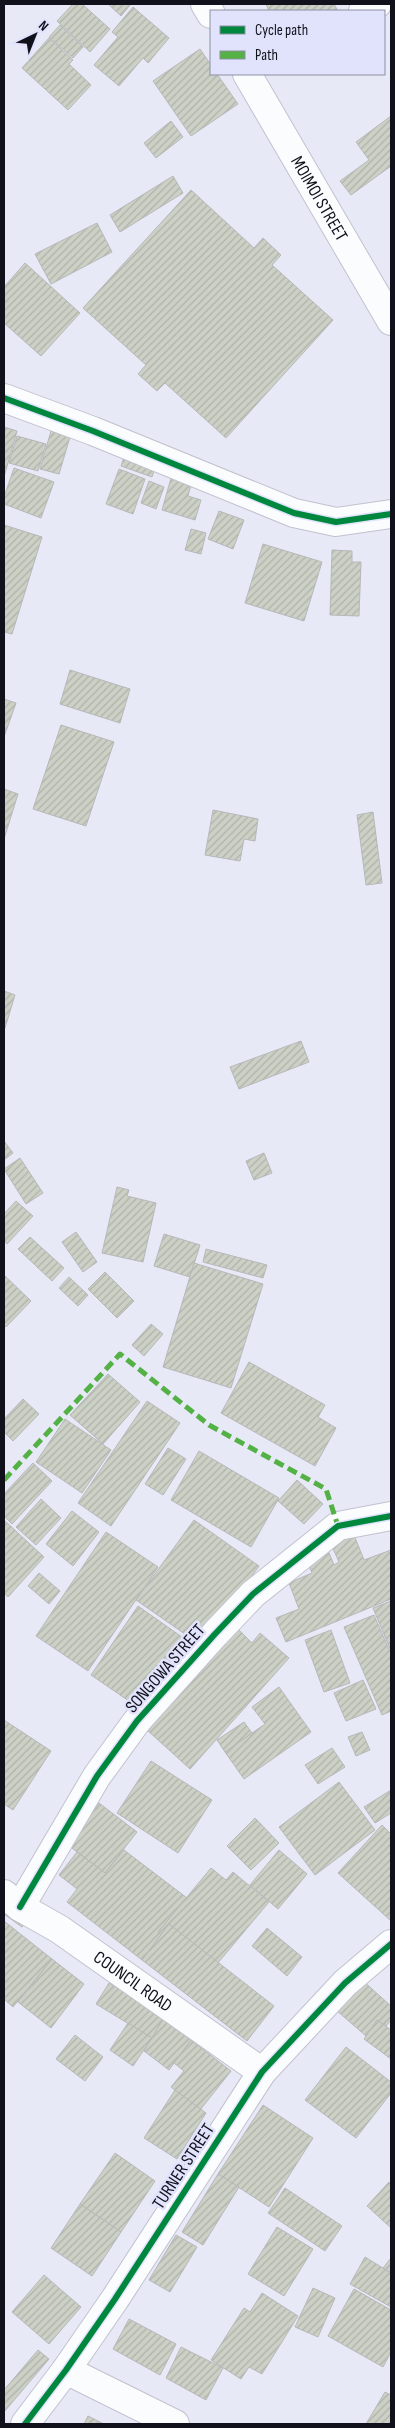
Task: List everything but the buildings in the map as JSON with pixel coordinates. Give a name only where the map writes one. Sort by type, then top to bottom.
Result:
[{"type":"street","points":[[365,10],[377,4]]},
{"type":"street","name":"MOIMOI STREET","points":[[249,75],[391,321]]},
{"type":"street","points":[[4,398],[93,430],[294,513],[336,522],[389,512]]},
{"type":"street","name":"SONGOWA STREET","points":[[12,1900],[137,1721],[253,1594],[338,1526],[391,1516]]},
{"type":"street","name":"COUNCIL ROAD","points":[[12,1900],[59,1929],[262,2072]]},
{"type":"street","name":"TURNER STREET","points":[[25,2424],[66,2370],[115,2299],[262,2072],[345,1983],[391,1944]]},
{"type":"street","points":[[66,2370],[175,2424]]},
{"type":"marked path","points":[[4,1480],[120,1354],[209,1425],[326,1489],[338,1526]]},
{"type":"cycle path","points":[[4,398],[93,431],[294,513],[336,522],[391,514]]},
{"type":"cycle path","points":[[20,1907],[97,1776],[137,1721],[215,1634],[253,1594],[338,1526],[391,1516]]},
{"type":"cycle path","points":[[25,2424],[66,2370],[115,2299],[262,2072],[345,1983],[391,1944]]}]
